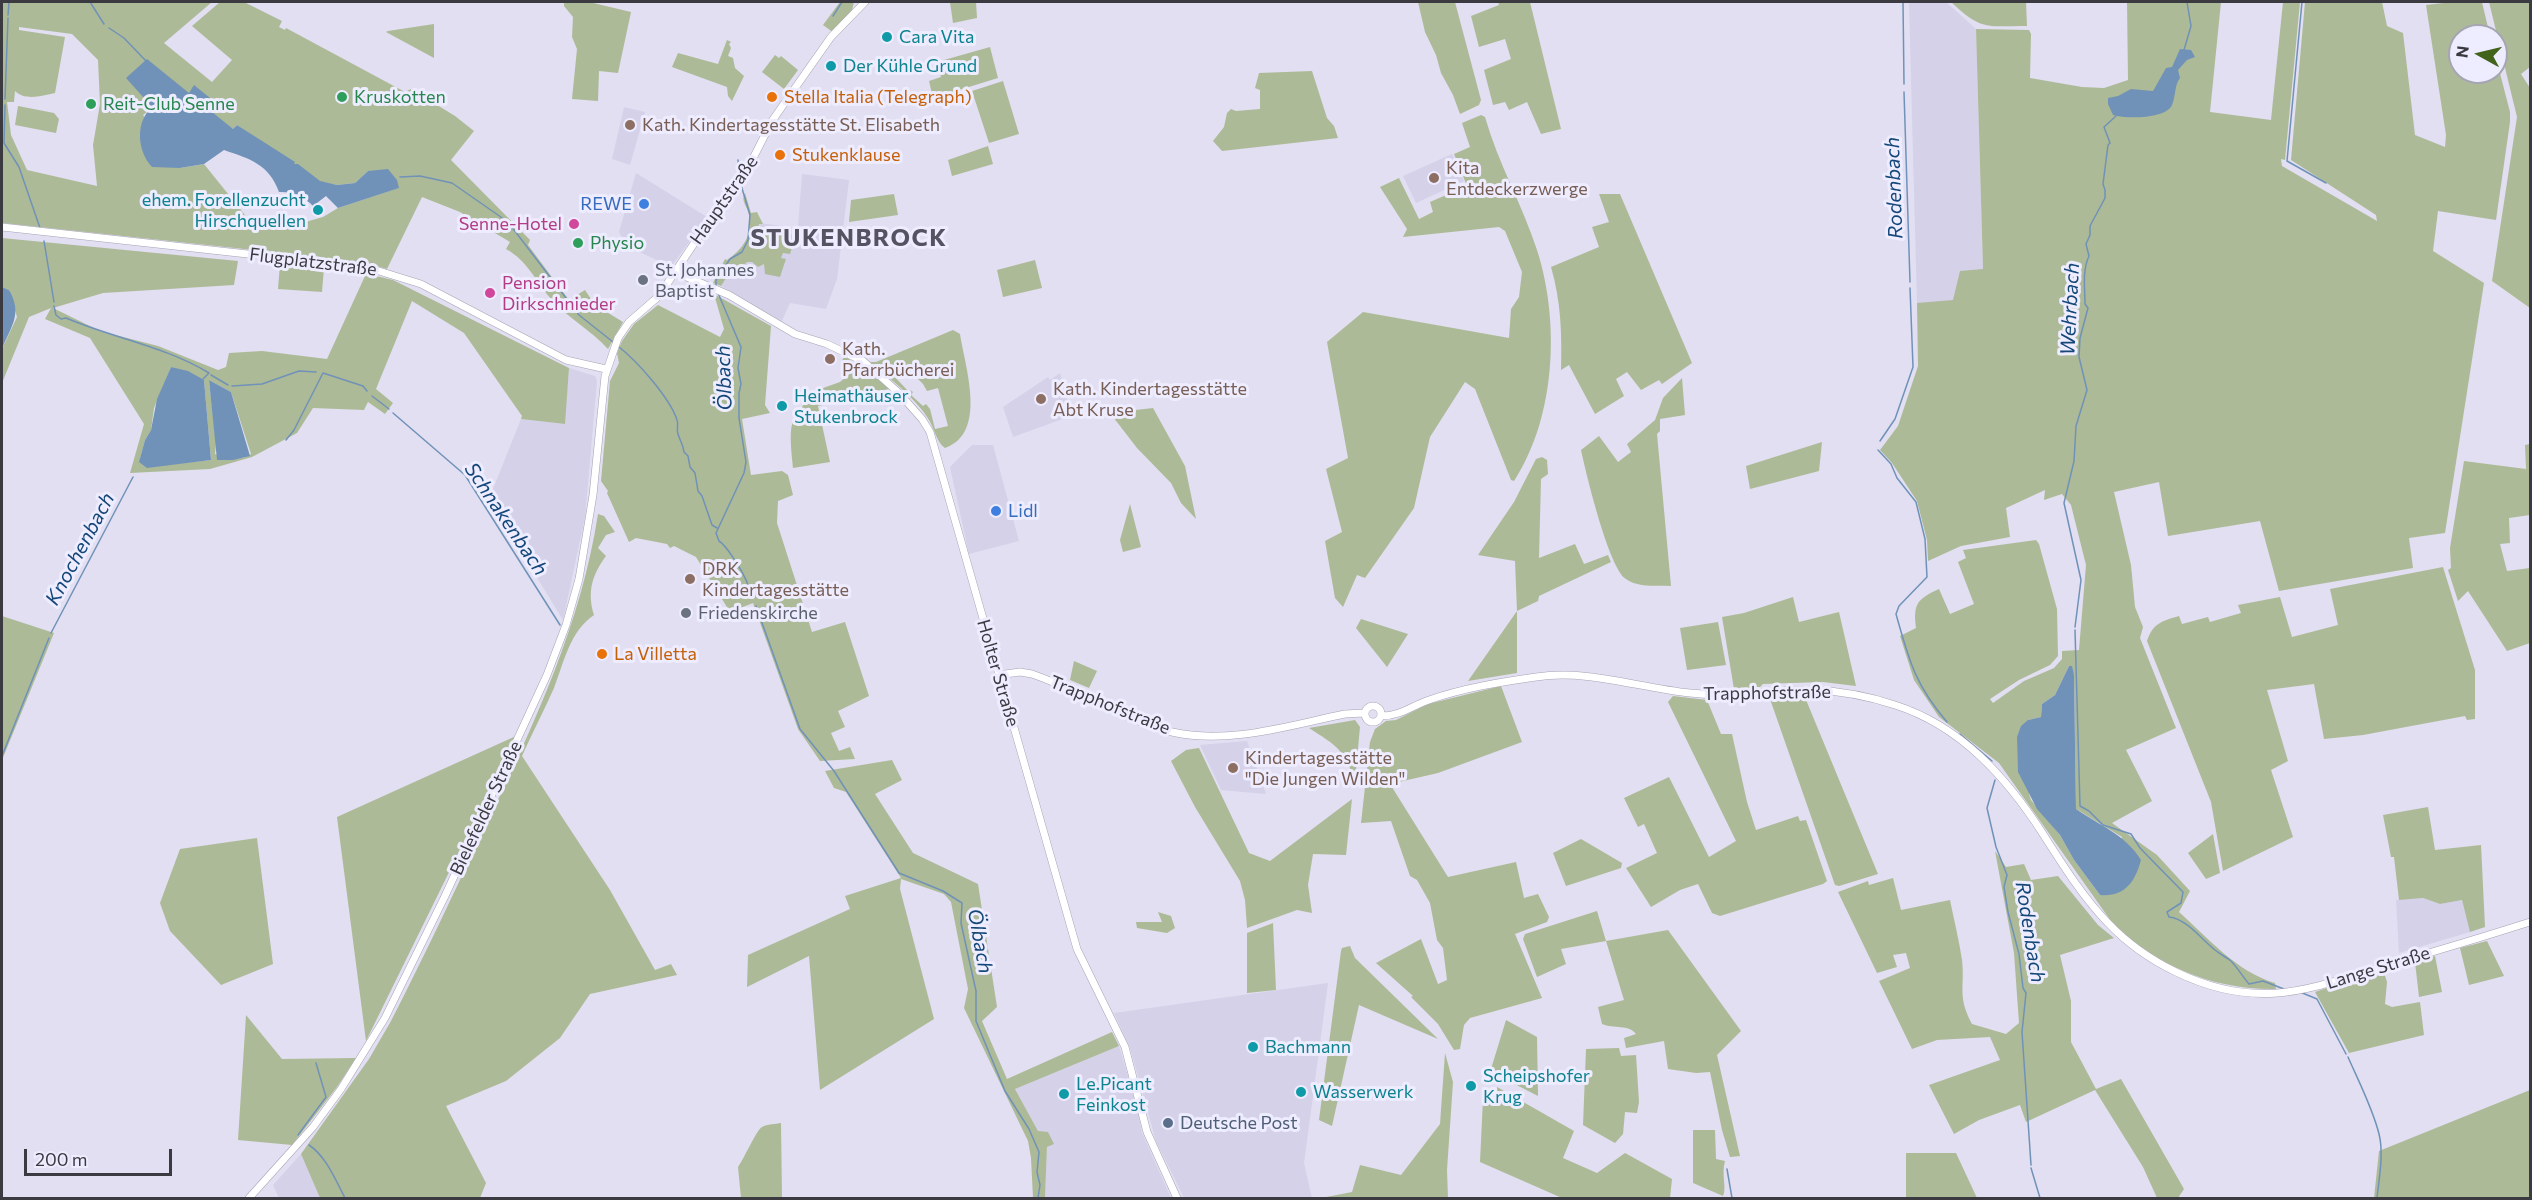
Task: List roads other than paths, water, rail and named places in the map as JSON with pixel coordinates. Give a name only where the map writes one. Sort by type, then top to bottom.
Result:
[{"type":"street","name":"Hauptstraße","points":[[606,369],[618,338],[629,322],[659,296],[711,218],[740,183],[779,112],[830,40],[865,2]]},
{"type":"street","name":"Flugplatzstraße","points":[[2,227],[366,267],[421,284],[566,360],[606,369]]},
{"type":"street","name":"Holter Straße","points":[[675,272],[716,289],[795,334],[827,344],[863,361],[899,393],[922,418],[936,448],[952,515],[1077,950],[1125,1047],[1147,1132],[1177,1198]]},
{"type":"street","name":"Bielefelder Straße","points":[[249,1198],[313,1127],[341,1089],[385,1018],[450,885],[547,675],[566,625],[587,538],[606,369]]},
{"type":"street","name":"Trapphofstraße","points":[[998,675],[1020,672],[1032,674],[1152,725],[1195,735],[1230,736],[1345,714],[1364,713]]},
{"type":"street","name":"Trapphofstraße","points":[[1381,716],[1395,716],[1426,700],[1451,694],[1530,678],[1567,674],[1710,695],[1790,690],[1833,691],[1859,695],[1898,706],[1950,733],[1990,765],[2023,803],[2091,905],[2123,937],[2162,965],[2222,990]]},
{"type":"street","points":[[1375,706],[1381,716],[1375,722],[1370,722],[1364,713],[1366,709],[1375,706]]},
{"type":"street","name":"Lange Straße","points":[[2222,990],[2258,995],[2314,987],[2530,922]]},
{"type":"water","points":[[2180,49],[2191,50],[2195,57],[2187,60],[2178,70],[2180,78],[2172,105],[2168,110],[2145,117],[2113,115],[2108,98],[2131,89],[2153,91],[2166,68],[2172,67]]},
{"type":"water","points":[[147,59],[189,93],[194,85],[210,98],[212,104],[206,107],[233,129],[237,125],[320,181],[337,185],[355,183],[368,171],[388,169],[397,180],[399,188],[338,208],[326,196],[313,206],[298,195],[279,192],[270,175],[258,164],[224,150],[204,164],[180,168],[152,167],[143,153],[140,137],[143,120],[152,107],[126,78]]},
{"type":"water","points":[[2,287],[9,290],[13,298],[15,313],[12,327],[2,349]]},
{"type":"water","points":[[171,367],[188,371],[204,380],[211,460],[147,468],[139,462],[145,440],[151,430],[157,399]]},
{"type":"water","points":[[209,380],[231,392],[250,456],[233,460],[217,460]]},
{"type":"water","points":[[2069,666],[2072,666],[2074,675],[2076,809],[2120,837],[2141,860],[2136,875],[2128,887],[2109,895],[2100,895],[2074,860],[2060,835],[2037,809],[2018,772],[2017,737],[2021,726],[2028,720],[2041,717],[2042,704],[2055,695]]},
{"type":"waterway","name":"Schnakenbach","points":[[8,15],[9,2]]},
{"type":"waterway","points":[[90,2],[104,24]]},
{"type":"waterway","name":"Ölbach","points":[[833,16],[842,2]]},
{"type":"waterway","name":"Rodenbach","points":[[1903,2],[1904,84]]},
{"type":"waterway","name":"Wehrbach","points":[[2184,50],[2191,26],[2187,2]]},
{"type":"waterway","points":[[2302,2],[2287,161],[2326,183]]},
{"type":"waterway","name":"Schnakenbach","points":[[5,99],[8,18]]},
{"type":"waterway","points":[[109,28],[124,38],[146,61]]},
{"type":"waterway","name":"Rodenbach","points":[[1904,92],[1910,282]]},
{"type":"waterway","name":"Schnakenbach","points":[[5,105],[4,143],[19,167],[40,228]]},
{"type":"waterway","name":"Wehrbach","points":[[2075,627],[2081,580],[2064,503],[2074,461],[2076,426],[2087,390],[2079,357],[2080,338],[2088,308],[2085,304],[2084,286],[2085,268],[2089,256],[2086,244],[2090,235],[2090,226],[2105,198],[2103,184],[2110,143],[2104,127],[2116,116]]},
{"type":"waterway","name":"Ölbach","points":[[738,160],[740,177]]},
{"type":"waterway","points":[[400,177],[420,176],[452,183],[508,222],[579,315],[613,342]]},
{"type":"waterway","name":"Ölbach","points":[[716,285],[716,280],[730,259],[742,252],[748,240],[750,215],[741,185]]},
{"type":"waterway","name":"Schnakenbach","points":[[44,241],[54,302]]},
{"type":"waterway","name":"Rodenbach","points":[[1880,441],[1895,419],[1913,367],[1910,288]]},
{"type":"waterway","name":"Ölbach","points":[[718,293],[741,347],[738,368],[741,384],[739,418],[746,462],[744,473],[716,533],[719,541],[740,569],[752,597]]},
{"type":"waterway","name":"Schnakenbach","points":[[54,306],[56,315],[61,319],[66,318],[158,349],[193,364],[209,373],[203,379]]},
{"type":"waterway","points":[[619,347],[635,361],[668,401],[678,422],[677,432],[684,452],[688,456],[690,467],[695,473],[698,491],[712,525],[717,528]]},
{"type":"waterway","name":"Schnakenbach","points":[[232,386],[262,384],[299,371],[316,372]]},
{"type":"waterway","points":[[286,440],[294,430],[323,373],[363,386],[367,391]]},
{"type":"waterway","name":"Schnakenbach","points":[[211,375],[228,385]]},
{"type":"waterway","name":"Schnakenbach","points":[[372,396],[389,409]]},
{"type":"waterway","name":"Schnakenbach","points":[[393,413],[465,475],[560,625]]},
{"type":"waterway","name":"Rodenbach","points":[[1878,450],[1891,464],[1897,478],[1916,502],[1925,539],[1927,577],[1899,606],[1896,614],[1920,684],[1947,722]]},
{"type":"waterway","name":"Knochenbach","points":[[51,633],[133,477]]},
{"type":"waterway","name":"Ölbach","points":[[756,606],[800,729],[834,771],[899,873],[943,891],[962,903],[961,923],[976,991],[976,1021],[1005,1091],[1029,1129],[1039,1152],[1038,1198]]},
{"type":"waterway","name":"Wehrbach","points":[[2075,630],[2080,806],[2089,811],[2103,825],[2131,834],[2140,848],[2183,892],[2181,903],[2167,912],[2169,917],[2188,925],[2215,950],[2231,961],[2249,984],[2263,981],[2284,989]]},
{"type":"waterway","name":"Knochenbach","points":[[2,756],[49,638]]},
{"type":"waterway","name":"Rodenbach","points":[[1960,734],[1992,761]]},
{"type":"waterway","name":"Rodenbach","points":[[1995,780],[1987,808],[1996,847],[2007,875],[2004,887],[2008,912],[2019,954],[2023,988],[2026,993],[2022,1032],[2031,1165]]},
{"type":"waterway","points":[[2300,992],[2317,999],[2346,1054]]},
{"type":"waterway","points":[[2348,1057],[2379,1134],[2381,1158],[2377,1198]]},
{"type":"waterway","points":[[298,1135],[326,1097],[316,1063]]},
{"type":"waterway","points":[[309,1145],[321,1156],[345,1198]]},
{"type":"waterway","name":"Rodenbach","points":[[2031,1168],[2040,1198]]},
{"type":"waterway","points":[[1727,1169],[1732,1198]]},
{"type":"place","name":"Cara Vita","points":[[887,37]]},
{"type":"place","name":"Der Kühle Grund","points":[[831,66]]},
{"type":"place","name":"Kruskotten","points":[[342,97]]},
{"type":"place","name":"Stella Italia (Telegraph)","points":[[772,97]]},
{"type":"place","name":"Reit-Club Senne","points":[[91,104]]},
{"type":"place","name":"Kath. Kindertagesstätte St. Elisabeth","points":[[630,125]]},
{"type":"place","name":"Stukenklause","points":[[780,155]]},
{"type":"place","name":"Kita Entdeckerzwerge","points":[[1434,178]]},
{"type":"place","name":"REWE","points":[[644,204]]},
{"type":"place","name":"ehem. Forellenzucht Hirschquellen","points":[[318,210]]},
{"type":"place","name":"Senne-Hotel","points":[[574,224]]},
{"type":"place","name":"Physio","points":[[578,243]]},
{"type":"place","name":"St. Johannes Baptist","points":[[643,280]]},
{"type":"place","name":"Pension Dirkschnieder","points":[[490,293]]},
{"type":"place","name":"Kath. Pfarrbücherei","points":[[830,359]]},
{"type":"place","name":"Kath. Kindertagesstätte Abt Kruse","points":[[1041,399]]},
{"type":"place","name":"Heimathäuser Stukenbrock","points":[[782,406]]},
{"type":"place","name":"Lidl","points":[[996,511]]},
{"type":"place","name":"DRK Kindertagesstätte","points":[[690,579]]},
{"type":"place","name":"Friedenskirche","points":[[686,613]]},
{"type":"place","name":"La Villetta","points":[[602,654]]},
{"type":"place","name":"Kindertagesstätte \"Die Jungen Wilden\"","points":[[1233,768]]},
{"type":"place","name":"Bachmann","points":[[1253,1047]]},
{"type":"place","name":"Scheipshofer Krug","points":[[1471,1086]]},
{"type":"place","name":"Wasserwerk","points":[[1301,1092]]},
{"type":"place","name":"Le.Picant Feinkost","points":[[1064,1094]]},
{"type":"place","name":"Deutsche Post","points":[[1168,1123]]},
{"type":"district","name":"STUKENBROCK","points":[[849,238]]}]
